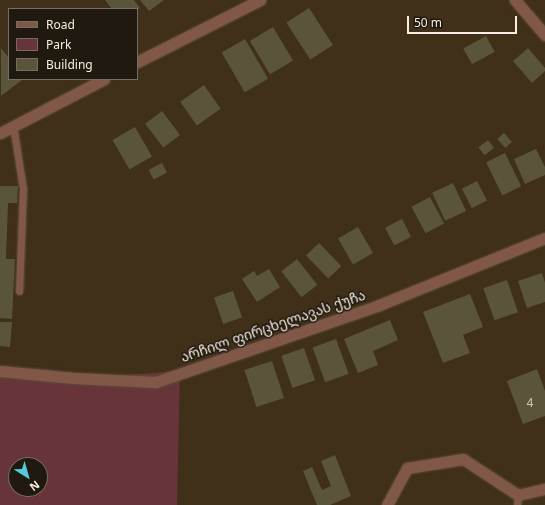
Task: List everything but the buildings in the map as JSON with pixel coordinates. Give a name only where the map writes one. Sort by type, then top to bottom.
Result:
[{"type":"street","points":[[138,61],[260,0]]},
{"type":"street","points":[[515,0],[545,35]]},
{"type":"street","points":[[0,133],[102,80]]},
{"type":"street","name":"არჩილ ფირცხელავას ქუჩა","points":[[0,371],[74,378],[156,382],[379,305],[545,238]]},
{"type":"street","points":[[387,505],[407,468],[463,458],[518,500],[545,489]]},
{"type":"lane","points":[[13,125],[23,189],[20,291]]},
{"type":"green space","points":[[180,371],[177,505],[0,505],[0,378],[82,378]]}]
